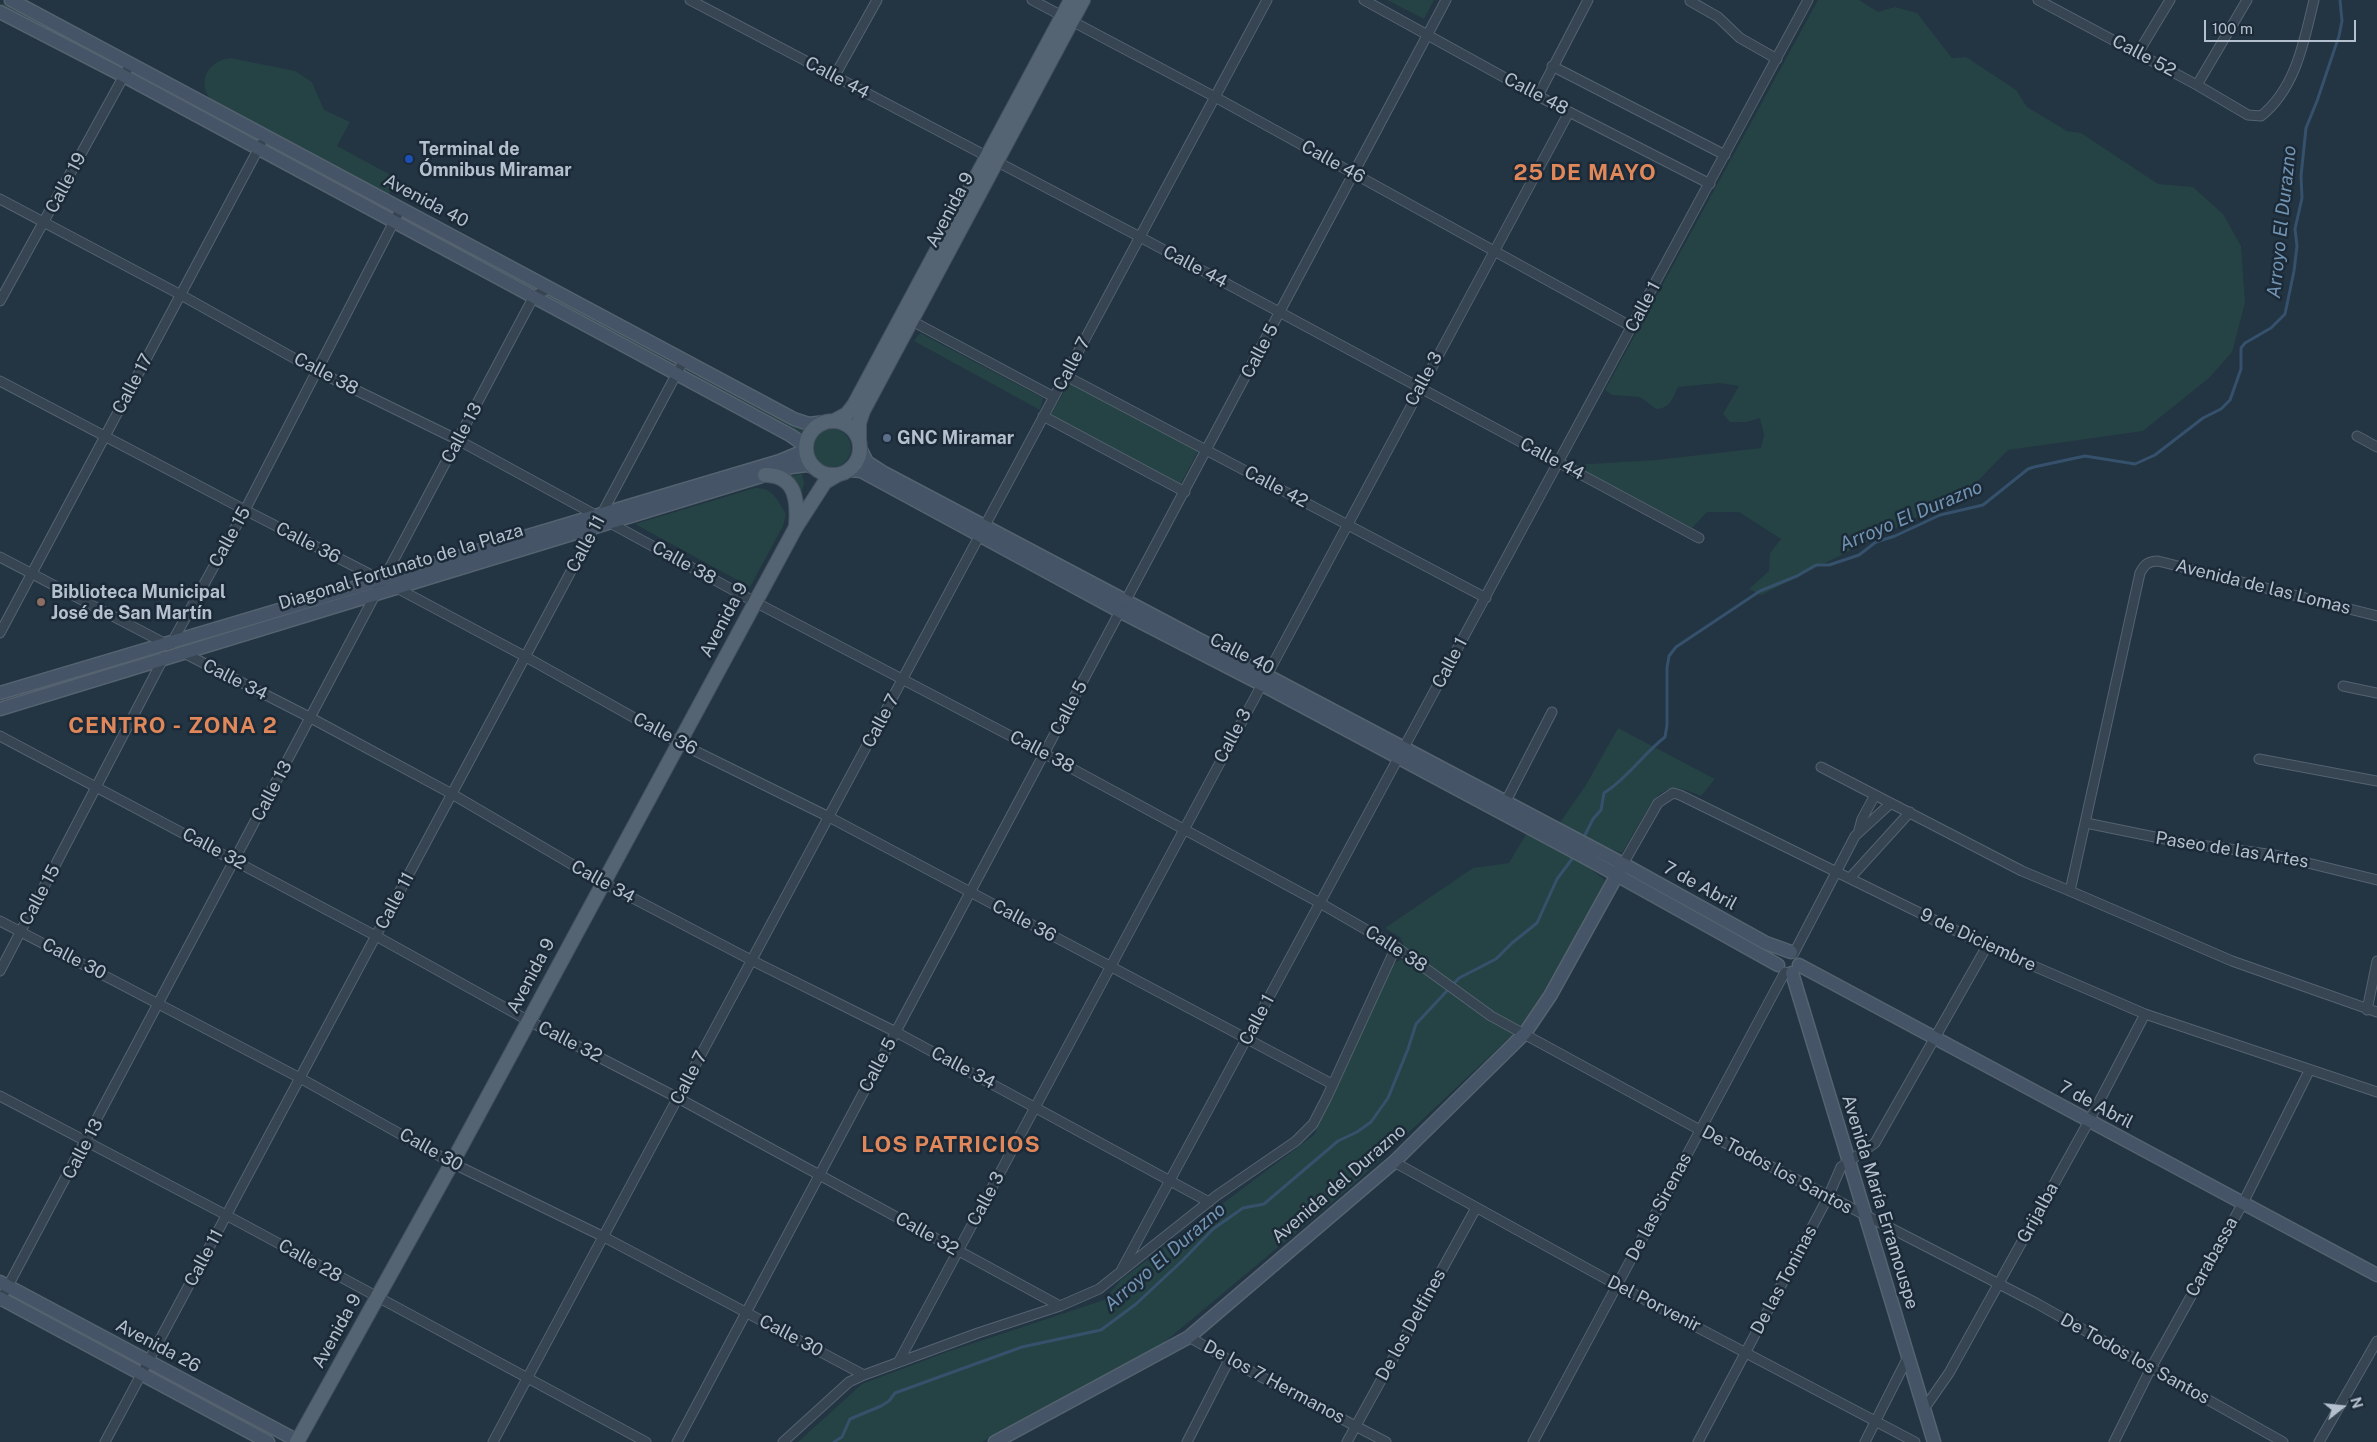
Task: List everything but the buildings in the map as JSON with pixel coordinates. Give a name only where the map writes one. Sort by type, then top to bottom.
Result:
[{"type":"main road","name":"Avenida 40","points":[[12,0],[802,422],[830,421]]},
{"type":"main road","name":"Avenida 9","points":[[1067,19],[1071,0]]},
{"type":"main road","name":"Avenida 9","points":[[830,421],[847,414],[854,405],[991,161],[1067,19],[1083,0]]},
{"type":"main road","name":"Avenida 40","points":[[0,12],[124,76],[394,223],[678,373],[790,435],[806,447]]},
{"type":"main road","name":"Avenida 9","points":[[860,444],[859,423],[863,411],[912,321],[991,161]]},
{"type":"main road","points":[[830,421],[850,427],[860,444],[855,464],[843,472],[826,474],[815,468],[806,454],[806,447],[814,428],[830,421]]},
{"type":"main road","name":"Calle 40","points":[[860,444],[867,462],[982,531]]},
{"type":"main road","name":"Diagonal Fortunato de la Plaza","points":[[0,709],[164,658],[382,582],[395,587],[780,461],[799,453],[806,447]]},
{"type":"main road","name":"Diagonal Fortunato de la Plaza","points":[[0,693],[601,519],[791,467],[807,465],[815,468]]},
{"type":"main road","name":"Avenida 9","points":[[796,527],[817,475],[815,468]]},
{"type":"main road","name":"Calle 40","points":[[843,472],[861,471],[982,531],[1590,853]]},
{"type":"main road","name":"Avenida 9","points":[[298,1442],[452,1163],[602,882],[796,527],[825,482],[843,472]]},
{"type":"main road","points":[[765,475],[779,476],[789,486],[796,504],[796,527]]},
{"type":"main road","name":"7 de Abril","points":[[1590,853],[1790,963],[2377,1275]]},
{"type":"main road","name":"7 de Abril","points":[[1620,870],[1766,943],[1790,963]]},
{"type":"main road","name":"Avenida del Durazno","points":[[995,1442],[1189,1337],[1394,1162],[1526,1033],[1550,996],[1620,870]]},
{"type":"main road","name":"Avenida María Erramouspe","points":[[1790,963],[1868,1217],[1934,1442]]},
{"type":"main road","name":"Avenida 26","points":[[4,1284],[298,1442]]},
{"type":"main road","name":"Avenida 26","points":[[0,1299],[268,1442]]},
{"type":"street","points":[[834,77],[877,0]]},
{"type":"street","name":"Calle 46","points":[[1032,0],[1215,97],[1632,327]]},
{"type":"street","name":"Calle 7","points":[[493,1442],[1267,0]]},
{"type":"street","name":"Calle 48","points":[[1364,0],[1429,34],[1538,96],[1710,184]]},
{"type":"street","name":"Calle 5","points":[[677,1442],[1124,607],[1446,0]]},
{"type":"street","points":[[1538,96],[1588,0]]},
{"type":"street","name":"Calle 1","points":[[864,1375],[899,1361],[1064,1305],[1098,1289],[1122,1270],[1808,0]]},
{"type":"street","name":"Calle 52","points":[[2038,0],[2197,85],[2248,115],[2261,116],[2274,106],[2293,74],[2314,0]]},
{"type":"street","points":[[2138,53],[2170,0]]},
{"type":"street","points":[[2197,85],[2247,0]]},
{"type":"street","name":"Calle 44","points":[[695,1],[1699,538]]},
{"type":"street","points":[[1690,1],[1718,17],[1740,38],[1777,59]]},
{"type":"street","name":"Calle 19","points":[[0,301],[131,64]]},
{"type":"street","points":[[1552,66],[1725,155]]},
{"type":"street","name":"Calle 3","points":[[899,1361],[1419,387],[1569,112]]},
{"type":"street","name":"Calle 17","points":[[0,633],[266,135]]},
{"type":"street","name":"Calle 38","points":[[0,199],[317,371],[458,440],[755,602],[1045,754],[1320,903],[1396,947],[1459,992]]},
{"type":"street","name":"Calle 15","points":[[0,971],[164,658],[169,644],[245,510],[401,208]]},
{"type":"street","points":[[534,296],[550,288]]},
{"type":"street","name":"Calle 13","points":[[0,1299],[4,1284],[87,1141],[534,296]]},
{"type":"street","points":[[912,321],[1054,396]]},
{"type":"street","name":"Calle 11","points":[[105,1442],[601,519],[684,360]]},
{"type":"street","name":"Calle 42","points":[[1066,376],[1486,598]]},
{"type":"street","name":"Calle 36","points":[[0,381],[382,582]]},
{"type":"street","points":[[1044,416],[1185,492]]},
{"type":"street","points":[[2357,436],[2377,447]]},
{"type":"street","name":"Calle 34","points":[[0,557],[311,718],[452,794],[602,882],[751,960],[896,1032],[1209,1202]]},
{"type":"street","name":"Avenida de las Lomas","points":[[2086,823],[2140,573],[2149,562],[2158,561],[2377,616]]},
{"type":"street","name":"Calle 36","points":[[395,587],[526,657],[679,743],[829,818],[1332,1084]]},
{"type":"street","points":[[2344,686],[2377,693]]},
{"type":"street","points":[[1503,807],[1552,712]]},
{"type":"street","name":"Calle 32","points":[[0,736],[376,936],[529,1021],[678,1098],[958,1251],[1064,1305]]},
{"type":"street","points":[[2259,758],[2377,781]]},
{"type":"street","points":[[1822,767],[2022,871],[2232,961],[2377,1012]]},
{"type":"street","name":"9 de Diciembre","points":[[1620,870],[1658,803],[1673,793],[1689,798],[1986,946],[2145,1014],[2309,1071],[2377,1092]]},
{"type":"street","points":[[1859,830],[1862,819],[1875,795]]},
{"type":"street","name":"De las Sirenas","points":[[1533,1442],[1790,963],[1836,871],[1859,830],[1891,803]]},
{"type":"street","points":[[1850,878],[1910,812]]},
{"type":"street","points":[[2070,891],[2086,823]]},
{"type":"street","name":"Paseo de las Artes","points":[[2086,823],[2184,843],[2275,855],[2377,880]]},
{"type":"street","name":"Calle 30","points":[[0,921],[160,1003],[300,1078],[452,1163],[604,1237],[864,1375]]},
{"type":"street","name":"De las Toninas","points":[[1698,1442],[1828,1197],[1841,1167],[1875,1143],[1986,946]]},
{"type":"street","points":[[1122,1270],[1209,1202],[1296,1141],[1313,1124],[1396,947]]},
{"type":"street","points":[[2367,1010],[2377,961]]},
{"type":"street","name":"De Todos los Santos","points":[[1459,992],[1491,1016],[1526,1033],[1700,1130],[1999,1283],[2283,1442]]},
{"type":"street","name":"Grijalba","points":[[1924,1409],[1949,1373],[2145,1014]]},
{"type":"street","name":"Carabassa","points":[[2114,1442],[2150,1368],[2242,1203],[2309,1071]]},
{"type":"street","name":"Calle 28","points":[[0,1096],[226,1215],[646,1442]]},
{"type":"street","name":"Del Porvenir","points":[[1394,1162],[1617,1285],[1915,1442]]},
{"type":"street","name":"De los Delfines","points":[[1347,1442],[1476,1208]]},
{"type":"street","name":"De los 7 Hermanos","points":[[1189,1337],[1386,1442]]},
{"type":"street","points":[[2319,1442],[2377,1341]]},
{"type":"street","points":[[1865,1442],[1908,1357]]},
{"type":"street","points":[[1187,1442],[1229,1360]]},
{"type":"street","points":[[783,1442],[849,1382],[864,1375]]},
{"type":"green space","points":[[1387,0],[1434,0],[1424,19]]},
{"type":"green space","points":[[1818,0],[1859,0],[1878,12],[1895,7],[1917,13],[1952,58],[1966,57],[2016,90],[2027,107],[2067,131],[2081,133],[2158,184],[2193,187],[2223,214],[2241,246],[2245,303],[2232,352],[2209,378],[2143,431],[2008,450],[1966,493],[1761,595],[1749,589],[1769,571],[1770,553],[1781,539],[1739,512],[1707,512],[1692,528],[1574,465],[1656,460],[1761,448],[1764,435],[1760,418],[1747,422],[1730,422],[1723,414],[1739,386],[1719,383],[1678,387],[1668,405],[1656,409],[1640,397],[1612,395],[1605,390]]},
{"type":"green space","points":[[3,2],[115,63],[115,65],[2,5]]},
{"type":"green space","points":[[230,58],[295,71],[312,82],[324,110],[350,122],[337,146],[398,179],[388,196],[212,101],[205,87],[206,74],[215,63]]},
{"type":"green space","points":[[192,104],[253,136],[252,139],[190,105]]},
{"type":"green space","points":[[281,152],[393,212],[393,214],[279,153]]},
{"type":"green space","points":[[420,226],[532,286],[532,288],[419,228]]},
{"type":"green space","points":[[559,300],[671,360],[671,362],[558,303]]},
{"type":"green space","points":[[920,333],[1043,398],[1040,410],[914,341]]},
{"type":"green space","points":[[699,375],[803,429],[800,434],[697,378]]},
{"type":"green space","points":[[1069,383],[1198,451],[1180,485],[1050,416]]},
{"type":"green space","points":[[832,429],[845,435],[851,448],[845,461],[832,467],[819,461],[813,448],[819,435]]},
{"type":"green space","points":[[802,474],[804,483],[800,499],[787,476]]},
{"type":"green space","points":[[755,488],[771,492],[786,514],[783,526],[750,587],[635,524]]},
{"type":"green space","points":[[1618,728],[1715,779],[1701,796],[1680,789],[1665,791],[1659,795],[1653,801],[1622,853],[1589,841],[1559,824],[1586,785]]},
{"type":"green space","points":[[1527,833],[1579,860],[1607,882],[1526,1022],[1355,1183],[1161,1345],[982,1442],[798,1442],[862,1384],[947,1352],[1104,1300],[1122,1279],[1314,1135],[1393,964],[1400,960],[1406,960],[1411,953],[1404,947],[1401,938],[1385,928],[1473,868],[1509,863]]},
{"type":"waterway","name":"Arroyo El Durazno","points":[[1583,839],[1593,819],[1601,810],[1604,793],[1621,780],[1665,737],[1667,725],[1667,668],[1669,656],[1676,647],[1760,591],[1797,576],[1816,565],[1829,565],[1859,555],[1876,542],[1895,536],[1940,515],[1983,505],[2028,469],[2085,456],[2135,464],[2155,455],[2203,418],[2221,409],[2230,400],[2241,369],[2241,348],[2245,343],[2271,328],[2285,314],[2297,246],[2295,229],[2302,198],[2301,176],[2306,128],[2339,36],[2342,21],[2340,0]]},
{"type":"waterway","name":"Arroyo El Durazno","points":[[834,1442],[842,1437],[850,1419],[881,1406],[889,1401],[895,1393],[1022,1347],[1101,1330],[1136,1304],[1213,1229],[1243,1208],[1264,1204],[1338,1141],[1357,1132],[1371,1122],[1388,1098],[1416,1024],[1459,978],[1496,959],[1537,923],[1557,879],[1575,855]]},
{"type":"place","name":"Terminal de Ómnibus Miramar","points":[[409,159]]},
{"type":"place","name":"GNC Miramar","points":[[887,438]]},
{"type":"place","name":"Biblioteca Municipal José de San Martín","points":[[41,602]]},
{"type":"district","name":"25 DE MAYO","points":[[1585,173]]},
{"type":"district","name":"CENTRO - ZONA 2","points":[[173,726]]},
{"type":"district","name":"LOS PATRICIOS","points":[[951,1145]]}]
